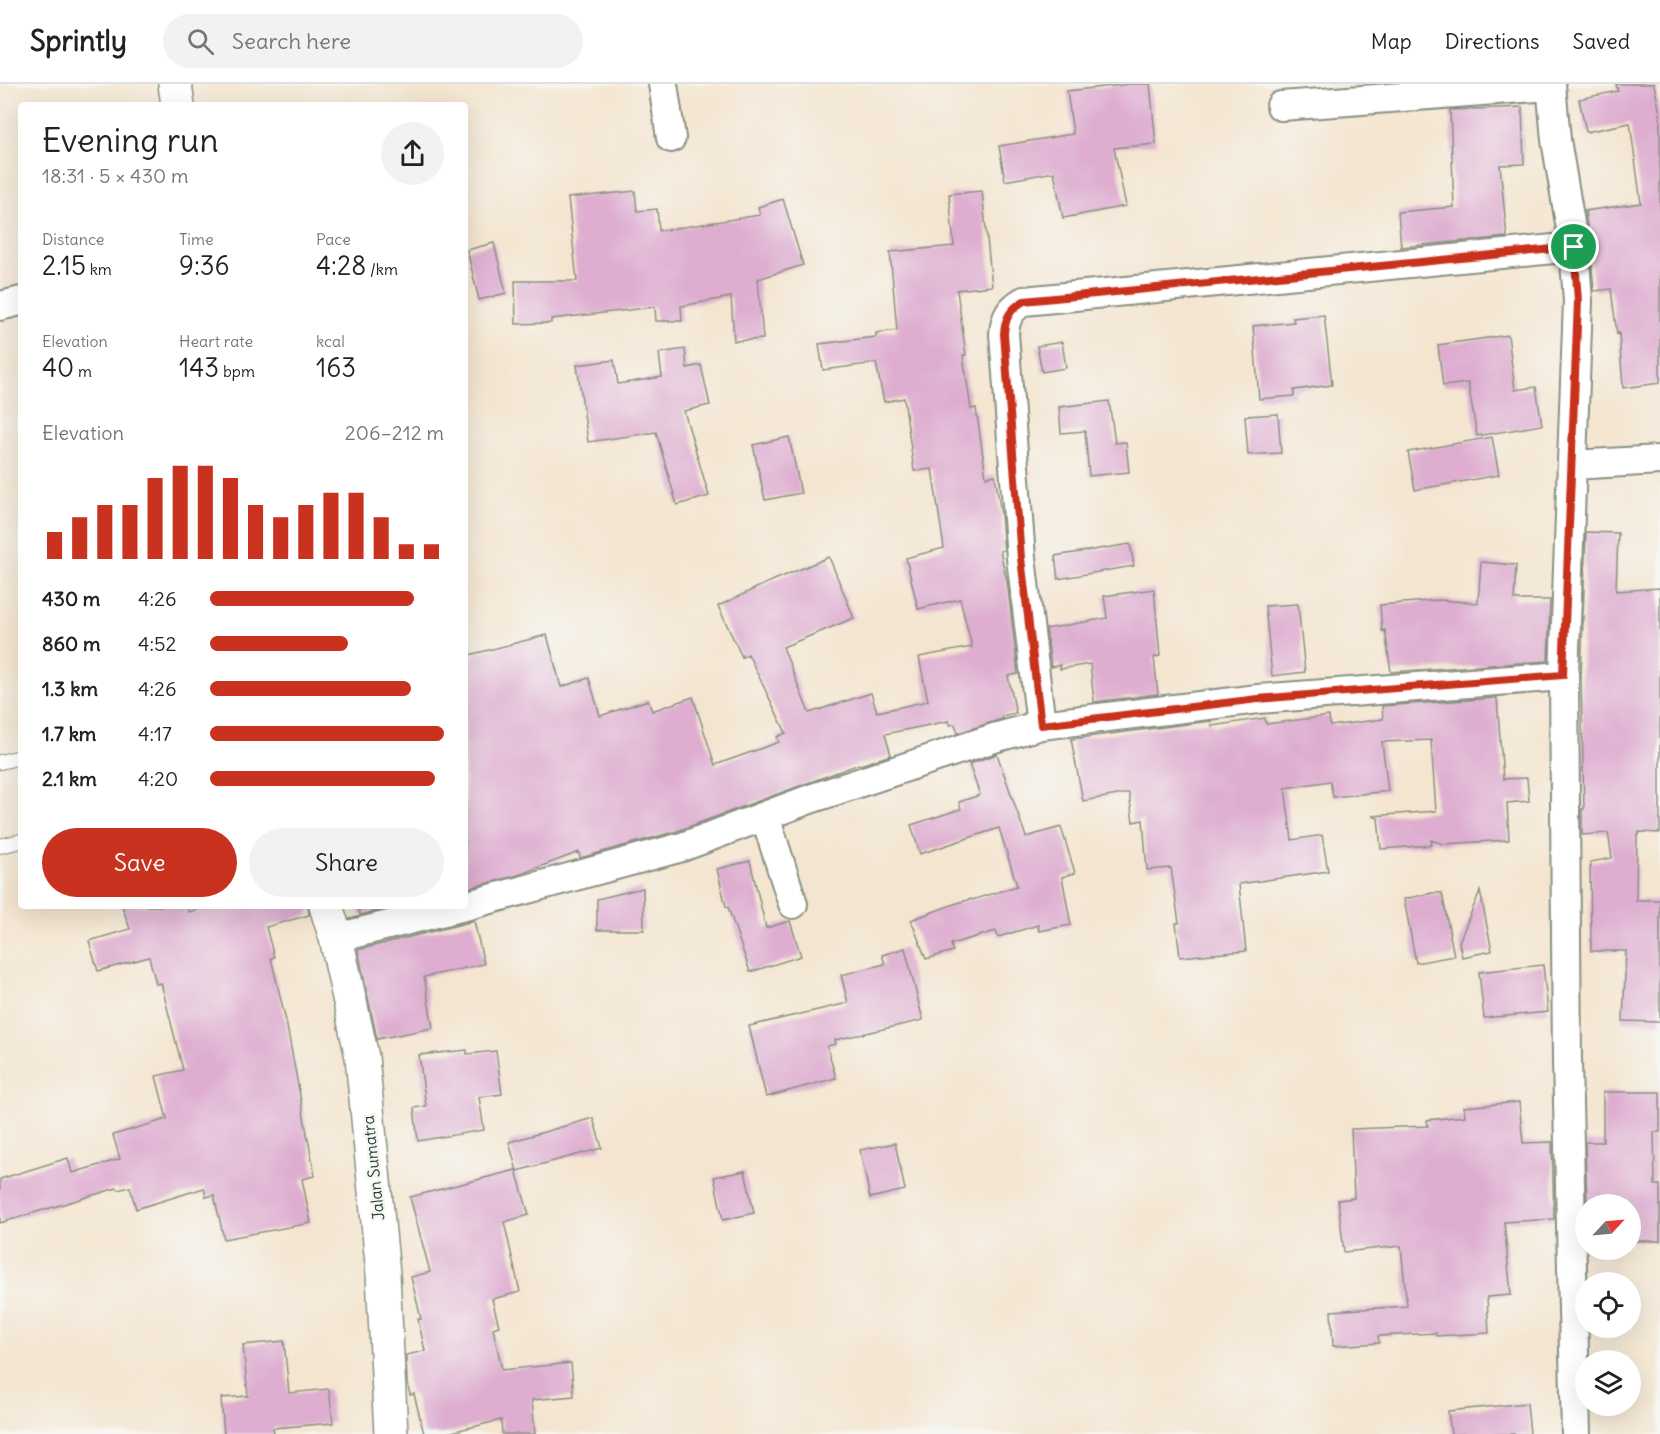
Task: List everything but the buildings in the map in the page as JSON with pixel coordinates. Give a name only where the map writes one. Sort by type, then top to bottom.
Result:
[{"type":"street","points":[[175,84],[178,102]]},
{"type":"street","points":[[663,84],[671,138]]},
{"type":"street","points":[[1281,106],[1551,85],[1556,140],[1574,247],[1578,301],[1563,675],[1567,1061],[1576,1434]]},
{"type":"street","points":[[1041,725],[1021,558],[1004,334],[1009,312],[1016,305],[1024,301],[1574,247]]},
{"type":"street","points":[[0,306],[18,303]]},
{"type":"street","points":[[1572,465],[1660,460]]},
{"type":"street","points":[[468,905],[682,847],[765,816],[962,749],[1041,725],[1258,699],[1563,675]]},
{"type":"street","points":[[765,816],[793,904]]},
{"type":"street","name":"Jalan Sumatra","points":[[327,909],[336,938],[362,1057],[383,1274],[391,1434]]},
{"type":"street","points":[[336,938],[453,909]]},
{"type":"lane","points":[[0,762],[18,758]]},
{"type":"lane","points":[[0,846],[18,842]]},
{"type":"route","points":[[1574,247],[1578,301],[1563,675],[1258,699],[1041,725],[1021,558],[1004,334],[1009,312],[1016,305],[1024,301],[1574,247]]}]
